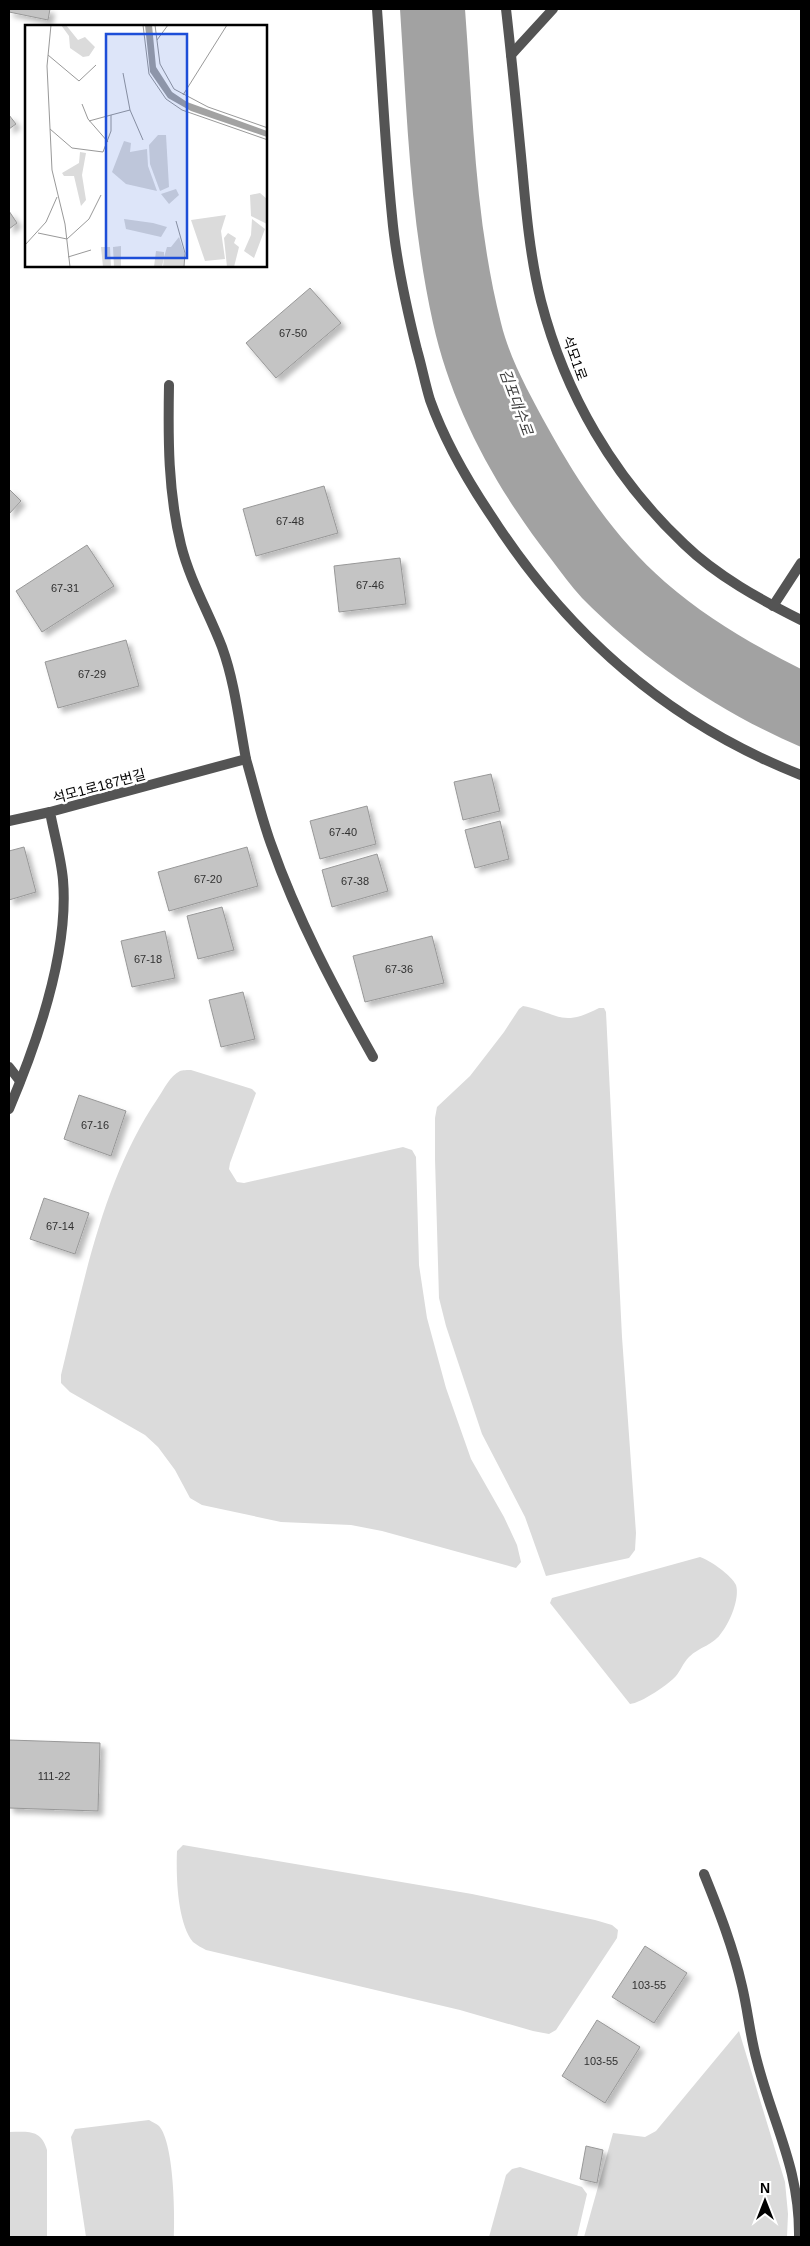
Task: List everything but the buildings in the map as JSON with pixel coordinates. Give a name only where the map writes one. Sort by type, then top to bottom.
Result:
[{"type":"lane","points":[[377,9],[392,218],[410,323],[430,400],[450,448],[482,502],[534,576],[600,650],[678,712],[729,744],[767,762],[801,775]]},
{"type":"lane","name":"석모1로","points":[[506,9],[527,217],[534,266],[541,301],[564,371],[585,418],[619,472],[684,545],[716,570],[773,606],[801,620]]},
{"type":"lane","points":[[511,55],[553,9]]},
{"type":"lane","points":[[170,386],[169,471],[175,519],[188,569],[224,656],[232,684],[246,759],[270,843],[328,978],[373,1057]]},
{"type":"lane","points":[[773,606],[801,563]]},
{"type":"lane","name":"석모1로187번길","points":[[9,1109],[44,1014],[55,969],[62,918],[63,880],[50,812],[246,759]]},
{"type":"lane","points":[[9,821],[50,812]]},
{"type":"lane","points":[[9,1067],[20,1082]]},
{"type":"lane","points":[[704,1874],[727,1932],[742,1986],[757,2062],[792,2166],[797,2193],[798,2237]]},
{"type":"shaded area","points":[[523,1006],[568,1018],[586,1014],[599,1008],[604,1008],[606,1012],[622,1337],[636,1533],[635,1550],[629,1558],[546,1576],[525,1517],[482,1434],[446,1326],[439,1298],[435,1159],[435,1118],[437,1107],[470,1076]]},
{"type":"shaded area","points":[[191,1070],[252,1089],[256,1093],[230,1163],[229,1169],[237,1182],[244,1183],[403,1147],[412,1150],[416,1157],[419,1265],[427,1318],[446,1388],[471,1459],[504,1517],[517,1545],[521,1562],[516,1568],[382,1531],[351,1525],[281,1522],[202,1505],[190,1498],[175,1470],[158,1447],[145,1435],[70,1392],[61,1383],[61,1375],[87,1267],[109,1196],[123,1162],[139,1129],[173,1076],[180,1071]]},
{"type":"shaded area","points":[[700,1557],[709,1561],[734,1581],[737,1596],[734,1610],[719,1636],[689,1657],[672,1680],[647,1697],[630,1704],[550,1603],[552,1598]]},
{"type":"shaded area","points":[[183,1845],[472,1894],[595,1920],[612,1925],[618,1930],[617,1938],[556,2030],[549,2034],[533,2031],[460,2010],[204,1949],[193,1942],[184,1923],[181,1911],[177,1885],[177,1851]]},
{"type":"shaded area","points":[[739,2031],[785,2182],[788,2214],[787,2237],[584,2237],[613,2133],[645,2137],[656,2131]]},
{"type":"shaded area","points":[[149,2120],[159,2126],[168,2147],[171,2163],[174,2237],[86,2237],[71,2137],[75,2129]]},
{"type":"shaded area","points":[[9,2132],[33,2133],[41,2138],[47,2150],[47,2237],[9,2237]]},
{"type":"shaded area","points":[[520,2167],[582,2187],[587,2194],[577,2237],[489,2237],[506,2175],[512,2169]]},
{"type":"water","name":"김포대수로","points":[[400,9],[465,9],[476,167],[492,285],[505,337],[521,377],[541,416],[572,470],[600,510],[630,548],[647,565],[680,595],[713,619],[801,669],[801,747],[742,718],[684,683],[631,643],[606,621],[582,598],[566,579],[531,533],[495,477],[464,417],[452,386],[441,355],[425,284],[414,206]]}]
